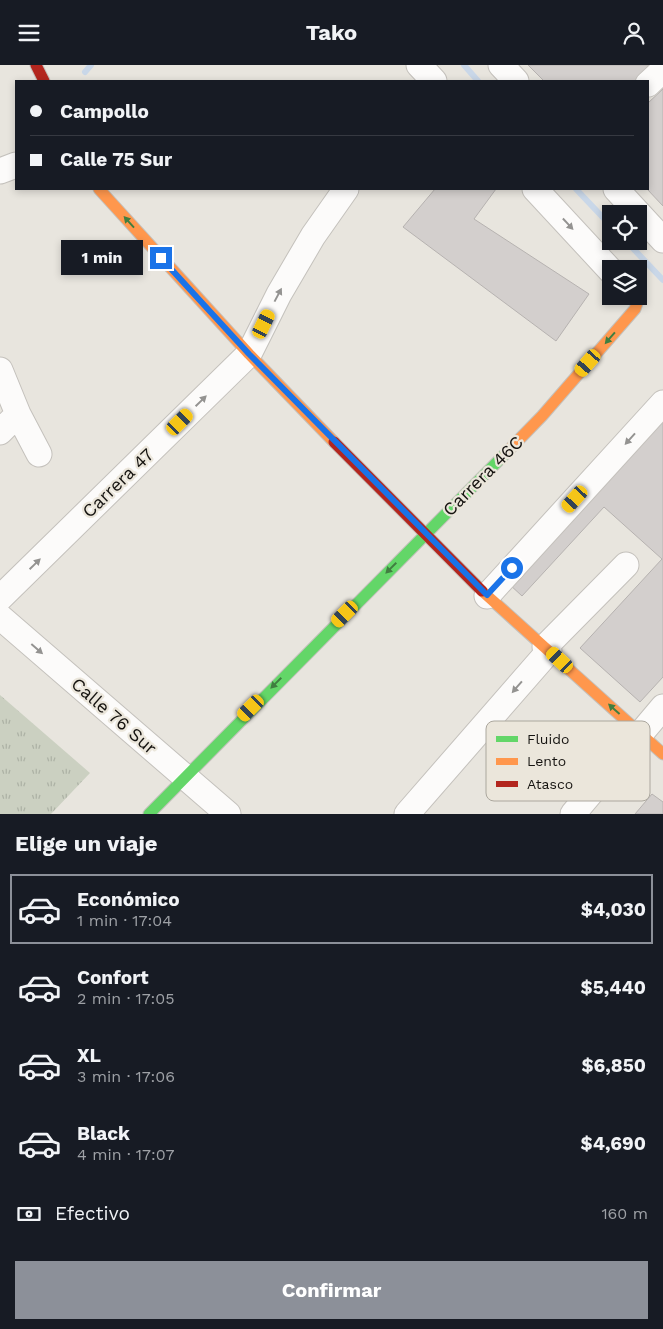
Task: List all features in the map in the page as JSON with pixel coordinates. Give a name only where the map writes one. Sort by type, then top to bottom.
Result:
[{"type":"street","points":[[36,65],[44,80]]},
{"type":"street","points":[[419,65],[433,80]]},
{"type":"street","points":[[501,65],[515,80]]},
{"type":"street","points":[[649,83],[663,71]]},
{"type":"street","points":[[0,171],[15,165]]},
{"type":"street","points":[[100,190],[249,354],[425,533],[487,595],[628,721]]},
{"type":"street","name":"Carrera 47","points":[[0,598],[249,354],[279,294],[313,236],[345,190]]},
{"type":"street","points":[[536,190],[602,261]]},
{"type":"street","points":[[617,190],[631,205]]},
{"type":"street","points":[[647,223],[663,240]]},
{"type":"street","name":"Carrera 46C","points":[[149,814],[184,776],[542,416],[635,309],[636,305]]},
{"type":"street","points":[[0,370],[18,414],[39,453]]},
{"type":"street","points":[[487,595],[663,403]]},
{"type":"street","points":[[0,433],[18,414]]},
{"type":"street","points":[[407,814],[547,649],[626,565]]},
{"type":"street","name":"Calle 76 Sur","points":[[0,617],[228,814]]},
{"type":"street","points":[[650,722],[663,707]]},
{"type":"street","points":[[650,742],[663,754]]},
{"type":"street","points":[[573,814],[584,801]]},
{"type":"green space","points":[[0,695],[90,773],[51,814],[0,814]]},
{"type":"building","points":[[528,65],[656,65],[640,80],[543,80]]},
{"type":"building","points":[[663,89],[663,206],[648,190],[649,102]]},
{"type":"building","points":[[434,190],[495,190],[474,219],[589,294],[556,341],[403,227]]},
{"type":"building","points":[[663,417],[663,677],[640,702],[580,648],[662,559],[604,507],[522,596],[509,584]]},
{"type":"building","points":[[652,794],[663,802],[663,814],[635,814],[646,801],[650,801]]},
{"type":"waterway","points":[[85,72],[91,65]]},
{"type":"waterway","points":[[464,65],[477,80]]},
{"type":"waterway","points":[[577,190],[602,216]]},
{"type":"waterway","points":[[635,250],[663,280]]},
{"type":"traffic: fast","points":[[149,814],[506,453]]},
{"type":"traffic: slow","points":[[100,190],[249,354],[334,442]]},
{"type":"traffic: slow","points":[[506,453],[542,416],[635,309],[636,305]]},
{"type":"traffic: slow","points":[[482,591],[626,721]]},
{"type":"traffic: slow","points":[[650,742],[663,754]]},
{"type":"traffic: jam","points":[[36,65],[44,80]]},
{"type":"traffic: jam","points":[[334,442],[482,591]]},
{"type":"route","points":[[161,258],[249,354],[381,490],[487,595],[512,568]]}]
